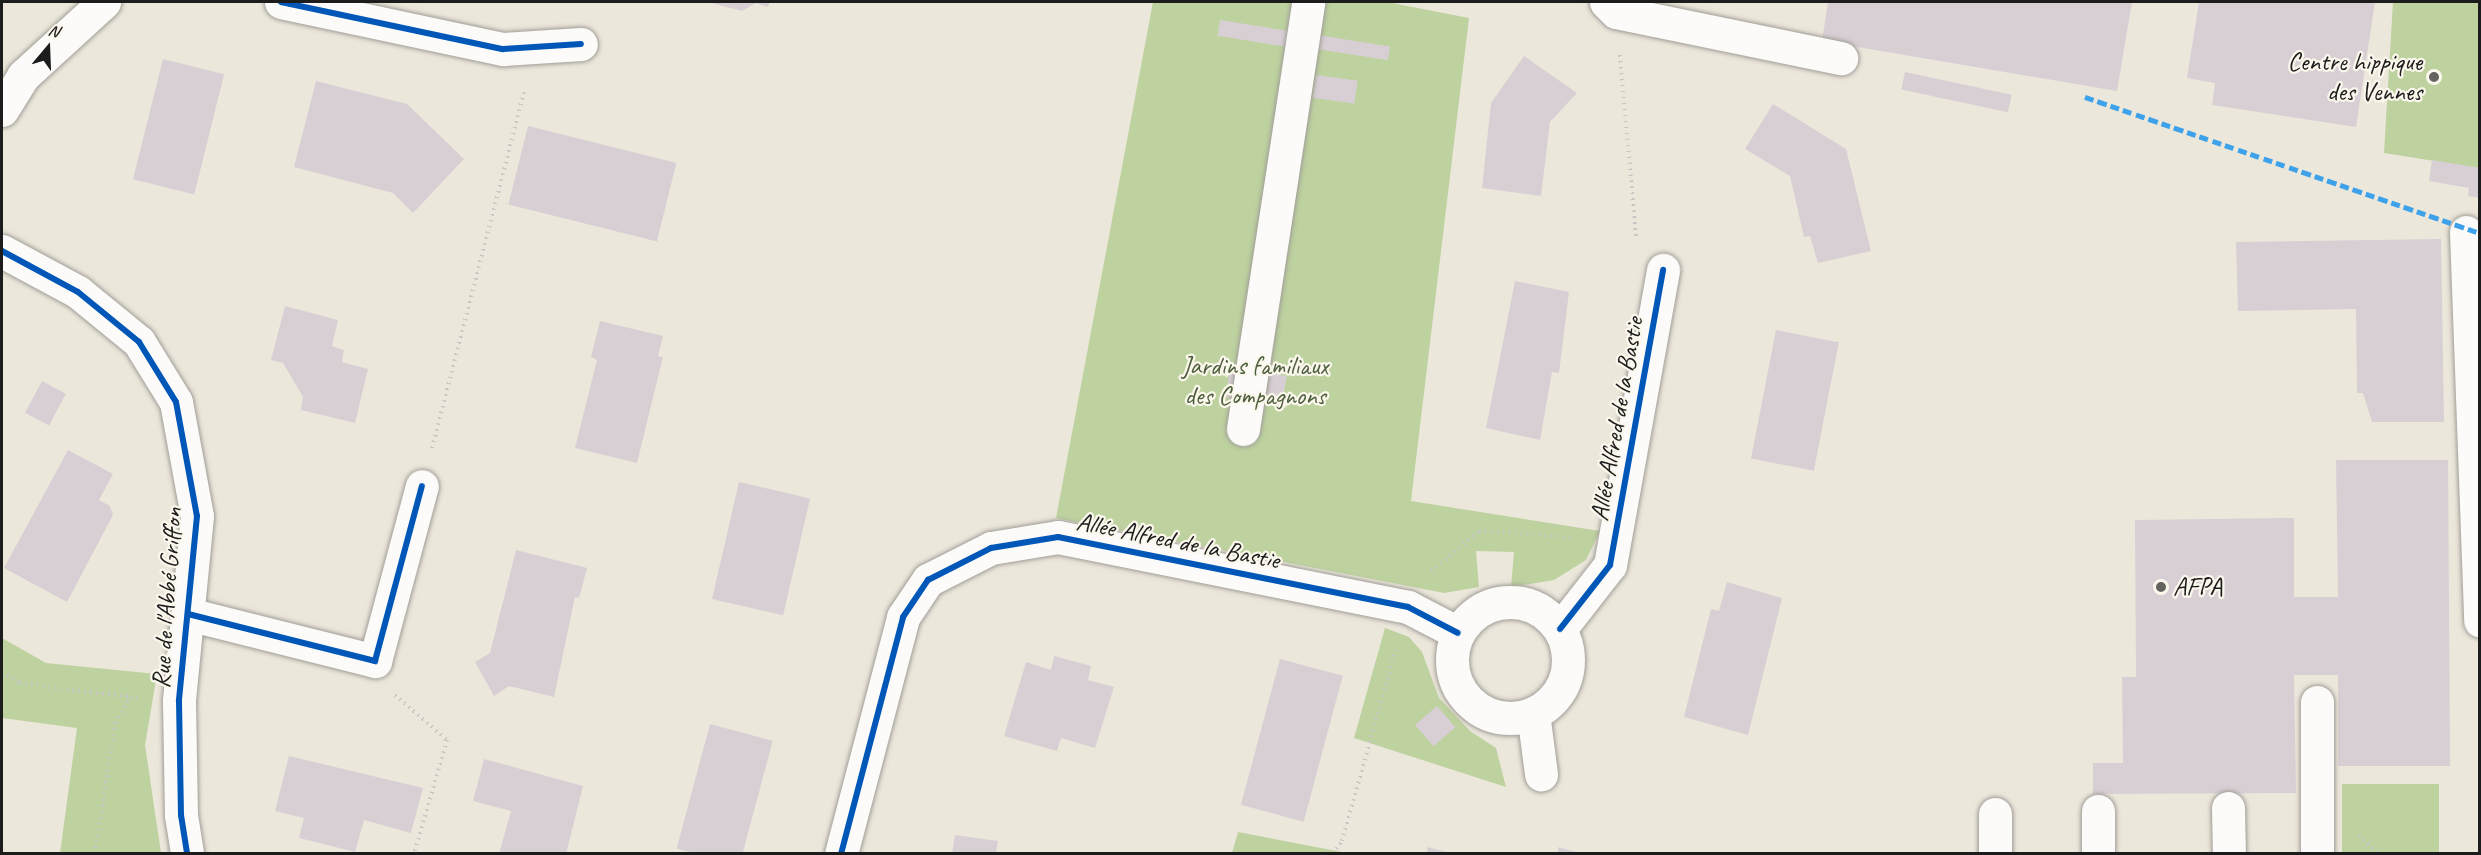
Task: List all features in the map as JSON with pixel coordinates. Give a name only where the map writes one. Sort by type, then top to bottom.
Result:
[{"type":"street","points":[[2,110],[23,76],[104,2]]},
{"type":"street","points":[[281,2],[503,50],[581,44]]},
{"type":"street","points":[[1243,429],[1308,2]]},
{"type":"street","points":[[1611,7],[1841,58]]},
{"type":"street","points":[[2466,232],[2480,621]]},
{"type":"street","name":"Rue de l'Abbé Griffon","points":[[2,251],[78,292],[139,342],[176,402],[197,516],[179,701],[180,816],[186,854]]},
{"type":"street","name":"Allée Alfred de la Bastie","points":[[1560,629],[1610,565],[1663,270]]},
{"type":"street","points":[[188,614],[375,661],[422,486]]},
{"type":"street","name":"Allée Alfred de la Bastie","points":[[842,854],[903,617],[928,580],[991,548],[1058,537],[1408,607],[1458,633]]},
{"type":"street","points":[[1508,602],[1528,604],[1560,629],[1569,662],[1565,682],[1554,699],[1533,714],[1494,716],[1461,692],[1452,653],[1458,633],[1488,606],[1508,602]]},
{"type":"street","points":[[2317,702],[2317,854]]},
{"type":"street","points":[[1533,714],[1541,774]]},
{"type":"street","points":[[2228,808],[2229,854]]},
{"type":"street","points":[[2098,811],[2098,854]]},
{"type":"street","points":[[1995,814],[1995,854]]},
{"type":"path","points":[[1611,7],[1637,246],[1663,270]]},
{"type":"path","points":[[422,486],[535,49]]},
{"type":"path","points":[[1333,854],[1342,841],[1408,607],[1438,560],[1479,531],[1615,543]]},
{"type":"path","points":[[375,661],[389,690],[447,740],[414,854]]},
{"type":"path","points":[[2,672],[19,682],[130,698],[179,701]]},
{"type":"path","points":[[95,854],[115,723],[130,698]]},
{"type":"green space","name":"Jardins familiaux des Compagnons","points":[[1153,2],[1387,2],[1469,18],[1411,501],[1600,531],[1586,560],[1554,580],[1511,587],[1514,552],[1476,551],[1479,587],[1444,593],[1056,518]]},
{"type":"green space","name":"Centre hippique des Vennes","points":[[2393,2],[2479,2],[2479,168],[2384,153]]},
{"type":"green space","points":[[1385,628],[1409,637],[1422,652],[1439,698],[1470,731],[1496,748],[1506,787],[1354,738]]},
{"type":"green space","points":[[2,638],[46,663],[157,674],[145,745],[161,853],[60,853],[77,728],[2,718]]},
{"type":"green space","points":[[2342,784],[2439,784],[2439,853],[2342,853]]},
{"type":"green space","points":[[1238,832],[1347,853],[1232,853]]},
{"type":"building","points":[[707,2],[770,2],[768,7],[756,3],[742,11]]},
{"type":"building","points":[[1828,2],[2132,2],[2117,91],[1822,41]]},
{"type":"building","points":[[2199,2],[2375,2],[2356,127],[2212,105],[2215,83],[2187,78]]},
{"type":"building","points":[[1220,20],[1293,32],[1291,47],[1217,36]]},
{"type":"building","points":[[1311,34],[1390,47],[1388,60],[1309,48]]},
{"type":"building","points":[[1524,56],[1577,93],[1550,122],[1541,196],[1482,188],[1491,103]]},
{"type":"building","points":[[163,59],[224,74],[194,195],[133,179]]},
{"type":"building","points":[[1905,72],[2012,95],[2008,112],[1901,90]]},
{"type":"building","points":[[1316,75],[1358,81],[1354,104],[1313,98]]},
{"type":"building","points":[[316,81],[407,104],[464,159],[413,213],[393,193],[294,167]]},
{"type":"building","points":[[1773,104],[1846,149],[1871,251],[1818,263],[1810,236],[1804,237],[1790,176],[1745,149]]},
{"type":"building","points":[[528,126],[676,163],[657,242],[508,205]]},
{"type":"building","points":[[2432,160],[2480,168],[2480,198],[2468,196],[2469,188],[2429,181]]},
{"type":"building","points":[[2441,239],[2444,422],[2372,422],[2363,393],[2357,393],[2356,309],[2238,311],[2236,242]]},
{"type":"building","points":[[1515,281],[1569,292],[1559,373],[1552,372],[1540,440],[1486,428]]},
{"type":"building","points":[[285,306],[338,320],[332,346],[344,350],[342,362],[368,369],[355,423],[301,410],[303,397],[283,363],[271,360]]},
{"type":"building","points":[[600,321],[663,336],[658,356],[663,357],[637,463],[575,448],[597,360],[591,357]]},
{"type":"building","points":[[1776,330],[1839,342],[1814,471],[1751,459]]},
{"type":"building","points":[[1229,368],[1243,369],[1241,399],[1227,398]]},
{"type":"building","points":[[1270,373],[1287,376],[1281,407],[1264,405]]},
{"type":"building","points":[[42,381],[66,394],[49,425],[25,413]]},
{"type":"building","points":[[68,450],[113,474],[99,500],[110,506],[113,515],[67,602],[4,568]]},
{"type":"building","points":[[2336,460],[2448,460],[2450,766],[2338,766],[2338,675],[2294,675],[2296,793],[2093,794],[2093,763],[2123,763],[2122,677],[2136,677],[2135,520],[2294,518],[2294,597],[2338,597]]},
{"type":"building","points":[[739,482],[810,498],[783,615],[712,599]]},
{"type":"building","points":[[516,550],[587,568],[579,598],[575,597],[554,697],[509,686],[494,696],[475,662],[490,653]]},
{"type":"building","points":[[1727,582],[1782,598],[1748,735],[1684,717],[1711,609],[1719,611]]},
{"type":"building","points":[[1054,656],[1091,666],[1088,680],[1114,687],[1095,748],[1061,738],[1057,751],[1004,736],[1026,662],[1051,670]]},
{"type":"building","points":[[1280,659],[1343,676],[1304,822],[1241,805]]},
{"type":"building","points":[[1437,706],[1455,727],[1433,746],[1415,725]]},
{"type":"building","points":[[710,724],[773,741],[742,854],[697,854],[677,849]]},
{"type":"building","points":[[289,756],[423,788],[411,833],[364,820],[355,852],[299,838],[304,818],[275,811]]},
{"type":"building","points":[[484,759],[583,786],[566,854],[499,854],[511,811],[473,801]]},
{"type":"building","points":[[955,835],[998,841],[996,854],[952,854]]},
{"type":"building","points":[[1428,847],[1450,853],[1450,854],[1426,854]]},
{"type":"building","points":[[1559,847],[1579,853],[1579,854],[1557,854]]},
{"type":"marked path","points":[[2085,97],[2480,233]]},
{"type":"cycle path","points":[[281,2],[503,49],[581,44]]},
{"type":"cycle path","points":[[2,251],[78,292],[139,342],[176,402],[197,516],[179,701],[181,815],[187,854]]},
{"type":"cycle path","points":[[1560,629],[1610,565],[1663,270]]},
{"type":"cycle path","points":[[188,614],[375,661],[422,486]]},
{"type":"cycle path","points":[[841,854],[903,617],[928,580],[991,548],[1058,537],[1408,607],[1458,633]]},
{"type":"place","name":"Centre hippique des Vennes","points":[[2434,77]]},
{"type":"place","name":"AFPA","points":[[2161,587]]}]
